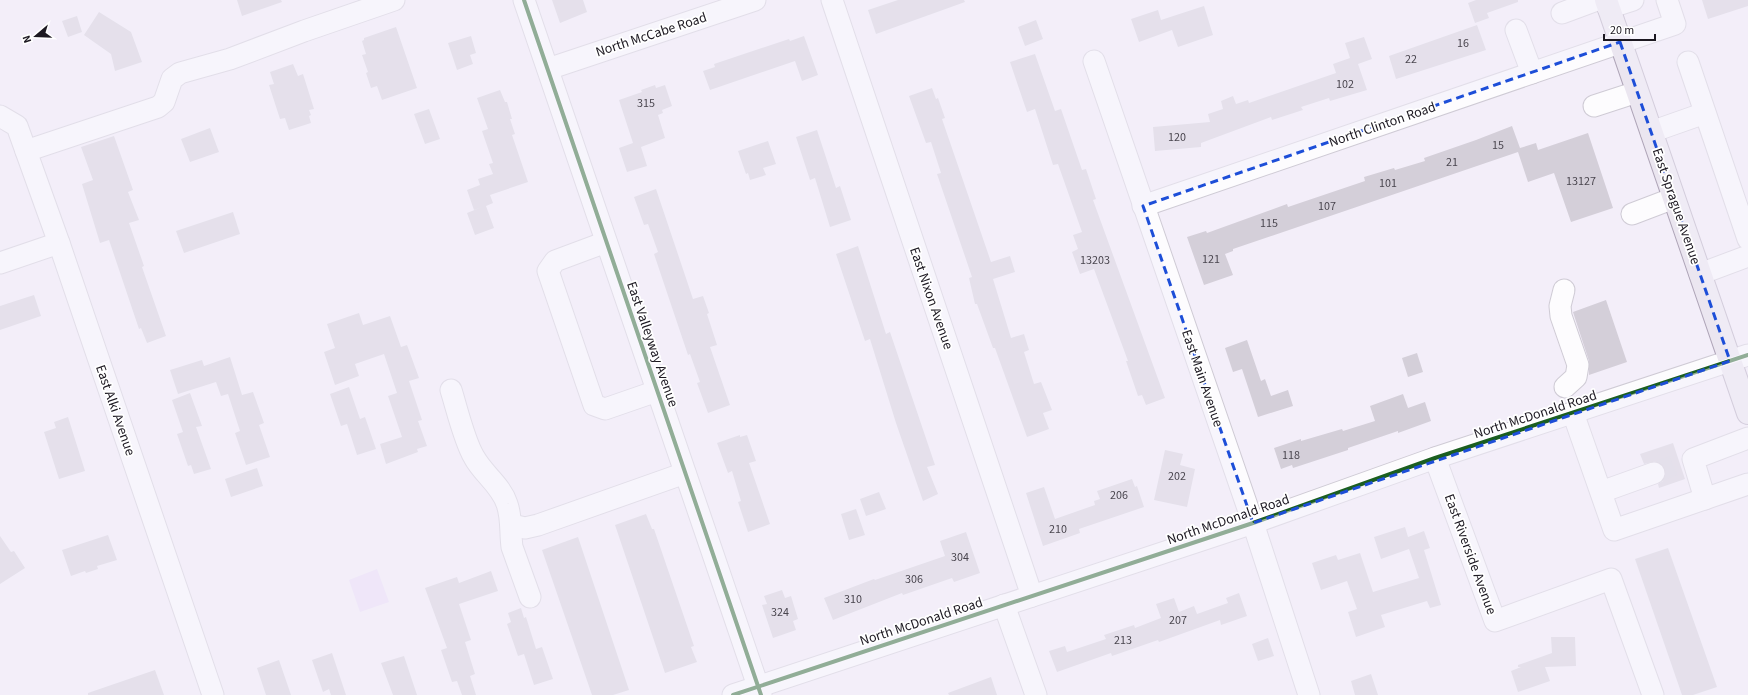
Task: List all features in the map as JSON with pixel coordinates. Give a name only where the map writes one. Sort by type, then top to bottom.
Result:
[{"type":"main road","name":"East Sprague Avenue","points":[[1604,3],[1620,42],[1700,274],[1739,358],[1748,413]]},
{"type":"street","points":[[26,151],[158,107],[164,102],[172,79],[180,73],[230,59],[394,0]]},
{"type":"street","name":"East Valleyway Avenue","points":[[524,0],[759,691]]},
{"type":"street","name":"North McCabe Road","points":[[548,69],[755,0]]},
{"type":"street","name":"East Nixon Avenue","points":[[832,0],[1032,596]]},
{"type":"street","points":[[1562,13],[1604,3],[1633,0]]},
{"type":"street","name":"North Clinton Road","points":[[1143,206],[1675,24],[1667,0]]},
{"type":"street","points":[[1516,30],[1532,73]]},
{"type":"street","name":"East Main Avenue","points":[[1094,61],[1253,522],[1309,695]]},
{"type":"street","points":[[1688,62],[1705,113],[1739,188],[1748,239]]},
{"type":"street","points":[[1594,106],[1637,92]]},
{"type":"street","points":[[1651,132],[1705,113]]},
{"type":"street","name":"East Alki Avenue","points":[[8,121],[26,151],[59,243],[213,695]]},
{"type":"street","points":[[1632,214],[1674,198]]},
{"type":"street","points":[[606,242],[555,261],[548,271],[550,278],[594,405],[605,409],[657,391]]},
{"type":"street","points":[[0,263],[59,243]]},
{"type":"street","points":[[1700,274],[1748,256]]},
{"type":"street","points":[[1564,290],[1560,306],[1561,316],[1578,365],[1576,377],[1565,387]]},
{"type":"street","name":"North McDonald Road","points":[[732,695],[759,691],[1004,605],[1253,522],[1435,458],[1739,358]]},
{"type":"street","points":[[451,390],[472,455],[478,465],[493,481],[507,504],[512,525],[512,546],[530,597]]},
{"type":"street","points":[[1574,413],[1614,530],[1748,484]]},
{"type":"street","points":[[1705,499],[1686,461],[1748,438]]},
{"type":"street","name":"East Riverside Avenue","points":[[1435,458],[1495,621],[1611,579],[1653,695]]},
{"type":"street","points":[[512,525],[525,528],[538,525],[685,473]]},
{"type":"street","points":[[1601,492],[1654,473]]},
{"type":"street","points":[[1004,605],[1036,695]]},
{"type":"highlighted area","points":[[1620,42],[1730,361],[1253,523],[1143,206]]},
{"type":"shaded area","points":[[377,569],[389,602],[360,612],[349,580]]},
{"type":"building","points":[[237,0],[281,0],[282,2],[242,16]]},
{"type":"building","points":[[552,0],[583,0],[587,12],[560,23]]},
{"type":"building","points":[[898,0],[964,0],[965,2],[876,34],[868,10]]},
{"type":"building","points":[[1476,0],[1518,0],[1518,2],[1487,13],[1489,18],[1475,23],[1468,3]]},
{"type":"building","points":[[1702,0],[1748,0],[1748,6],[1708,19]]},
{"type":"building","points":[[1204,6],[1213,35],[1178,47],[1172,30],[1139,42],[1131,19],[1158,10],[1161,20]]},
{"type":"building","points":[[99,12],[131,32],[142,62],[115,71],[111,54],[84,35]]},
{"type":"building","points":[[77,16],[82,32],[68,37],[62,21]]},
{"type":"building","points":[[1036,20],[1043,39],[1025,46],[1018,27]]},
{"type":"building","points":[[1477,25],[1486,50],[1396,79],[1389,56]]},
{"type":"building","points":[[396,27],[417,88],[382,100],[377,86],[371,88],[366,73],[368,72],[362,55],[366,54],[362,41],[364,38]]},
{"type":"building","points":[[471,36],[476,53],[470,55],[473,64],[457,70],[448,43]]},
{"type":"building","points":[[804,36],[818,75],[802,81],[795,61],[710,90],[703,71],[715,67],[714,64],[789,39],[790,41]]},
{"type":"building","points":[[1364,37],[1372,59],[1358,64],[1367,90],[1330,101],[1329,98],[1301,107],[1303,110],[1272,120],[1271,117],[1201,143],[1201,147],[1155,151],[1153,127],[1210,122],[1208,114],[1223,109],[1221,101],[1233,96],[1236,104],[1248,100],[1249,103],[1336,73],[1333,64],[1350,58],[1345,43]]},
{"type":"building","points":[[1035,54],[1055,111],[1061,109],[1082,170],[1086,169],[1096,199],[1093,200],[1165,398],[1146,405],[1142,395],[1138,396],[1126,361],[1128,361],[1094,269],[1080,274],[1072,252],[1078,249],[1073,235],[1082,232],[1058,164],[1053,165],[1035,109],[1027,112],[1010,62]]},
{"type":"building","points":[[293,64],[298,76],[303,74],[314,109],[309,110],[311,115],[309,116],[311,123],[289,130],[285,118],[280,119],[269,85],[274,84],[270,72]]},
{"type":"building","points":[[655,85],[656,88],[665,85],[672,106],[662,110],[663,113],[658,115],[665,138],[641,147],[647,166],[627,172],[619,148],[633,143],[619,100],[642,92],[641,90]]},
{"type":"building","points":[[932,88],[936,99],[938,98],[945,118],[942,119],[991,262],[1010,256],[1015,272],[993,279],[1011,338],[1024,334],[1029,350],[1024,352],[1034,384],[1041,382],[1052,410],[1043,413],[1049,429],[1027,437],[995,348],[993,348],[977,304],[975,304],[969,278],[972,277],[937,174],[941,173],[931,142],[926,143],[909,96]]},
{"type":"building","points":[[500,90],[505,102],[507,102],[512,119],[510,119],[515,134],[512,135],[528,182],[490,195],[493,203],[486,206],[494,228],[475,235],[467,213],[482,207],[474,210],[467,190],[480,185],[478,179],[493,174],[489,164],[493,163],[482,131],[488,129],[477,98]]},
{"type":"building","points":[[429,109],[440,139],[425,144],[414,114]]},
{"type":"building","points":[[1512,126],[1520,148],[1536,143],[1538,150],[1588,133],[1613,208],[1571,222],[1554,173],[1528,182],[1518,152],[1233,249],[1233,251],[1225,254],[1233,275],[1204,285],[1187,237],[1206,231],[1207,233],[1287,204],[1288,207],[1365,181],[1364,177],[1425,161],[1424,158]]},
{"type":"building","points":[[210,128],[219,152],[190,162],[181,139]]},
{"type":"building","points":[[817,130],[836,188],[840,186],[851,220],[830,227],[815,178],[810,180],[796,137]]},
{"type":"building","points":[[114,136],[133,190],[128,192],[139,220],[129,223],[144,266],[142,267],[166,336],[147,343],[141,328],[139,329],[109,240],[100,243],[82,184],[93,180],[81,147]]},
{"type":"building","points":[[768,141],[776,164],[763,168],[766,175],[750,180],[748,173],[746,174],[738,151]]},
{"type":"building","points":[[656,189],[693,299],[703,296],[717,345],[710,347],[730,405],[708,413],[697,383],[700,382],[690,354],[688,355],[654,254],[658,252],[648,224],[644,225],[634,197]]},
{"type":"building","points":[[233,212],[240,234],[184,253],[176,231]]},
{"type":"building","points":[[858,246],[886,334],[890,332],[935,465],[927,467],[938,494],[923,501],[896,423],[870,339],[865,341],[836,254]]},
{"type":"building","points":[[34,295],[41,316],[0,330],[0,306]]},
{"type":"building","points":[[1606,300],[1627,362],[1589,375],[1589,361],[1573,312]]},
{"type":"building","points":[[359,313],[363,325],[390,316],[401,347],[407,345],[419,378],[409,381],[422,420],[418,421],[427,446],[417,449],[418,452],[386,464],[380,444],[402,437],[388,396],[397,393],[384,354],[355,364],[359,376],[335,385],[324,352],[335,348],[327,324]]},
{"type":"building","points":[[1247,340],[1261,381],[1265,379],[1271,396],[1288,390],[1293,406],[1258,417],[1242,369],[1233,372],[1225,348]]},
{"type":"building","points":[[1417,353],[1423,372],[1408,377],[1402,358]]},
{"type":"building","points":[[230,357],[242,395],[253,392],[264,423],[259,425],[270,457],[246,465],[235,433],[240,431],[228,394],[221,396],[216,382],[178,394],[170,370],[202,360],[204,366]]},
{"type":"building","points":[[349,387],[360,419],[365,417],[376,449],[357,455],[347,424],[341,426],[330,394]]},
{"type":"building","points":[[190,393],[202,426],[196,427],[211,469],[194,474],[191,465],[188,466],[177,434],[183,432],[172,400]]},
{"type":"building","points":[[1403,394],[1408,408],[1425,402],[1431,421],[1398,433],[1398,431],[1348,448],[1348,450],[1293,468],[1292,465],[1281,469],[1274,448],[1301,439],[1301,441],[1342,429],[1343,431],[1375,421],[1370,406]]},
{"type":"building","points":[[68,417],[85,471],[59,479],[44,432],[56,428],[54,422]]},
{"type":"building","points":[[740,435],[740,437],[747,435],[756,461],[749,463],[770,524],[748,532],[738,502],[741,501],[732,471],[728,473],[717,443]]},
{"type":"building","points":[[1673,443],[1685,479],[1659,488],[1658,484],[1663,481],[1666,476],[1665,469],[1657,461],[1644,464],[1640,454]]},
{"type":"building","points":[[1165,450],[1183,454],[1180,465],[1195,469],[1187,507],[1154,500]]},
{"type":"building","points":[[257,468],[263,486],[231,497],[225,479]]},
{"type":"building","points":[[1132,479],[1135,487],[1137,486],[1144,507],[1079,529],[1080,533],[1043,546],[1026,493],[1044,487],[1055,519],[1095,505],[1094,501],[1100,499],[1097,491]]},
{"type":"building","points":[[879,492],[886,509],[866,516],[860,499]]},
{"type":"building","points":[[856,509],[865,535],[849,540],[841,514]]},
{"type":"building","points":[[646,514],[652,529],[654,529],[694,646],[691,647],[697,662],[665,673],[615,525]]},
{"type":"building","points":[[1405,527],[1408,537],[1424,531],[1430,548],[1424,550],[1441,605],[1430,608],[1427,601],[1381,615],[1385,627],[1356,637],[1348,612],[1357,609],[1347,581],[1321,590],[1312,563],[1336,555],[1338,560],[1360,553],[1373,592],[1419,578],[1409,549],[1381,559],[1374,537]]},
{"type":"building","points":[[966,532],[980,573],[954,582],[952,578],[903,595],[902,593],[833,620],[824,598],[874,579],[875,580],[945,556],[940,541]]},
{"type":"building","points":[[108,535],[117,560],[97,566],[98,569],[86,573],[85,571],[71,576],[62,550]]},
{"type":"building","points":[[0,536],[11,552],[14,551],[25,568],[0,584]]},
{"type":"building","points":[[578,537],[629,690],[613,695],[592,695],[542,550]]},
{"type":"building","points":[[1668,548],[1717,687],[1693,695],[1682,695],[1635,559]]},
{"type":"building","points":[[491,571],[498,591],[459,604],[471,640],[465,642],[475,674],[470,676],[476,695],[462,695],[457,681],[452,682],[441,650],[447,648],[425,588],[457,577],[459,583]]},
{"type":"building","points":[[782,590],[785,598],[791,596],[798,619],[793,621],[796,630],[773,638],[762,605],[767,604],[764,596]]},
{"type":"building","points":[[1239,593],[1247,616],[1221,625],[1220,620],[1159,642],[1158,640],[1112,656],[1111,653],[1057,672],[1049,651],[1065,646],[1067,652],[1106,639],[1104,635],[1134,625],[1135,628],[1161,618],[1156,604],[1174,598],[1179,612],[1194,606],[1197,614],[1228,603],[1226,598]]},
{"type":"building","points":[[521,608],[524,618],[526,617],[536,649],[542,647],[553,679],[534,685],[524,654],[518,656],[507,624],[511,622],[508,613]]},
{"type":"building","points":[[1551,637],[1575,637],[1576,666],[1545,667],[1550,681],[1518,692],[1511,671],[1521,667],[1518,667],[1518,665],[1552,653]]},
{"type":"building","points":[[1268,638],[1274,656],[1258,661],[1252,644]]},
{"type":"building","points":[[332,653],[346,695],[331,695],[329,689],[323,692],[312,660]]},
{"type":"building","points":[[404,656],[417,695],[393,695],[381,663]]},
{"type":"building","points":[[279,660],[291,695],[266,695],[257,668]]},
{"type":"building","points":[[155,670],[164,695],[88,695],[88,693]]},
{"type":"building","points":[[1371,674],[1378,695],[1355,695],[1351,681]]},
{"type":"building","points":[[991,677],[997,695],[949,695],[948,693]]},
{"type":"tunnel","points":[[1654,473],[1680,463]]},
{"type":"cycle path","points":[[524,0],[761,695]]},
{"type":"cycle path","points":[[733,695],[1253,523],[1435,458],[1748,355]]}]
